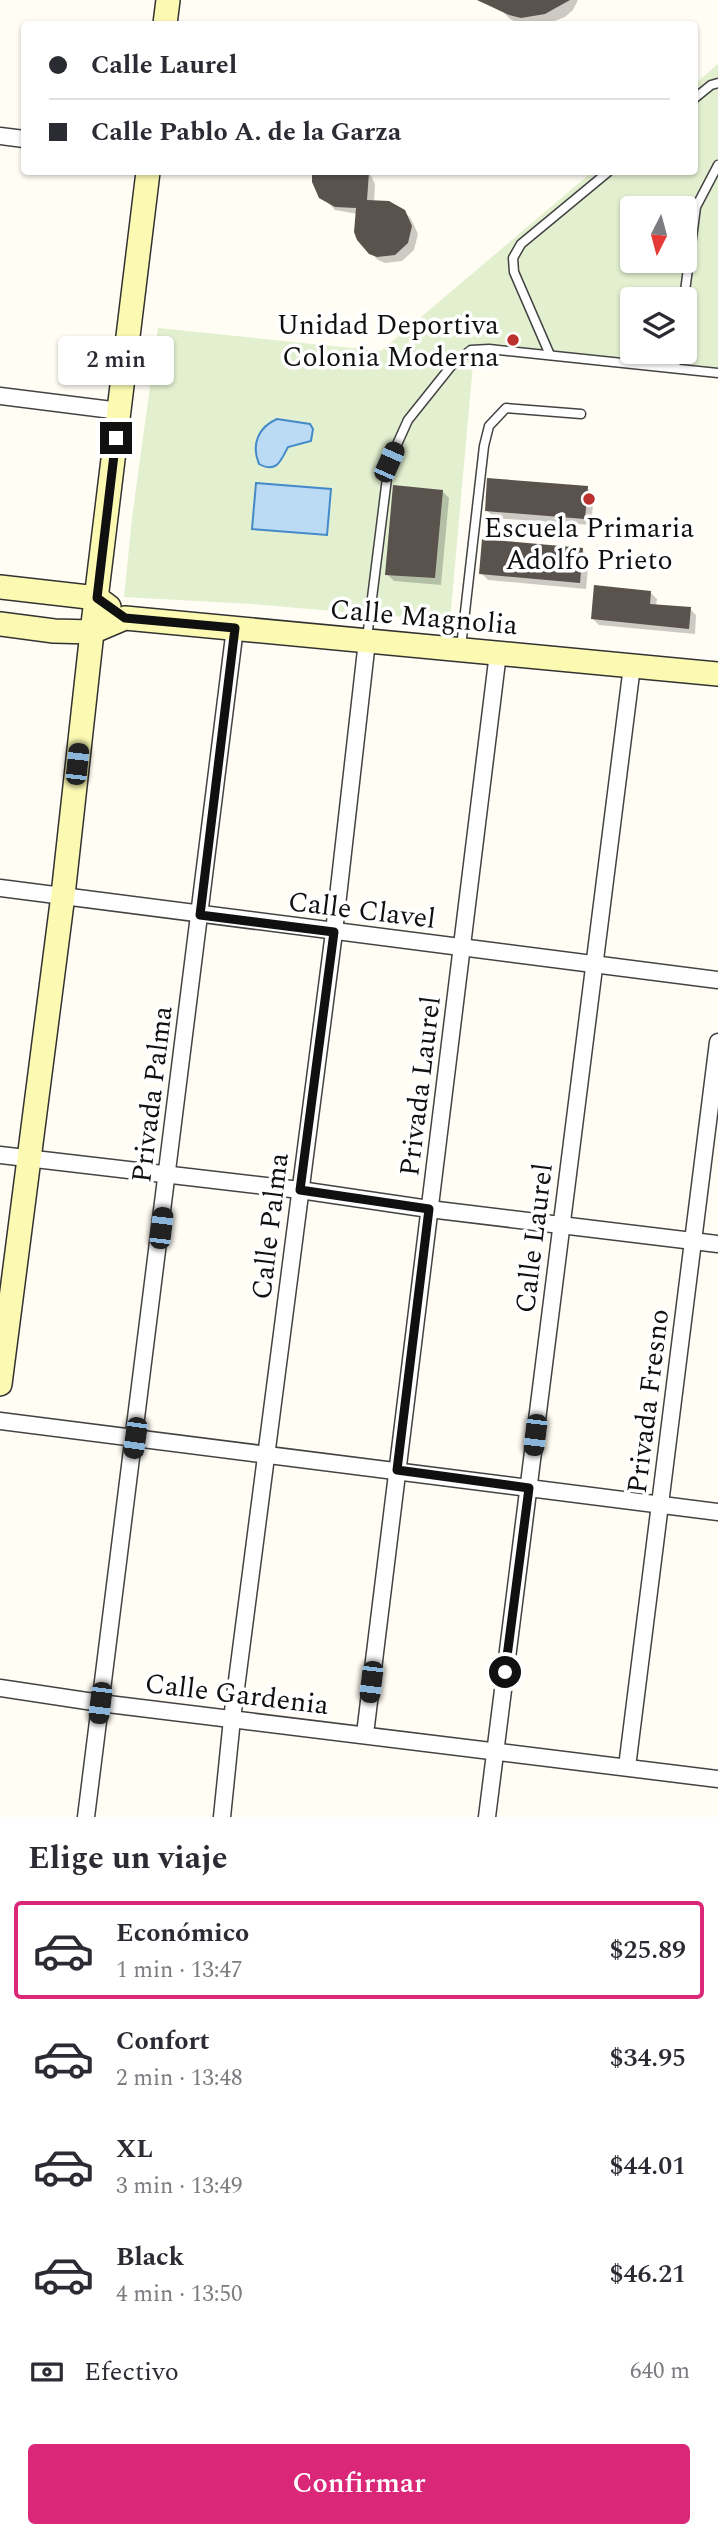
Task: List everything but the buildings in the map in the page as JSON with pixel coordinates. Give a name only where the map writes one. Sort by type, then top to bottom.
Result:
[{"type":"street","points":[[165,21],[168,0]]},
{"type":"street","points":[[0,136],[21,139]]},
{"type":"street","points":[[0,1384],[63,895],[148,175]]},
{"type":"street","points":[[0,396],[120,411]]},
{"type":"street","points":[[0,587],[97,598],[125,618]]},
{"type":"street","name":"Calle Magnolia","points":[[0,624],[54,631],[92,632],[125,618],[718,674]]},
{"type":"street","name":"Privada Palma","points":[[86,1817],[235,628]]},
{"type":"street","name":"Calle Palma","points":[[222,1817],[232,1719],[334,932],[367,641]]},
{"type":"street","name":"Privada Laurel","points":[[365,1734],[498,653]]},
{"type":"street","name":"Calle Laurel","points":[[487,1817],[632,666]]},
{"type":"street","name":"Calle Clavel","points":[[0,888],[718,980]]},
{"type":"street","name":"Privada Fresno","points":[[627,1767],[718,1042]]},
{"type":"street","points":[[0,1155],[300,1190],[429,1209],[718,1244]]},
{"type":"street","points":[[0,1421],[718,1512]]},
{"type":"street","name":"Calle Gardenia","points":[[0,1688],[100,1703],[718,1779]]},
{"type":"lane","points":[[698,96],[718,83]]},
{"type":"lane","points":[[686,287],[696,207],[718,165]]},
{"type":"lane","points":[[550,355],[514,272],[513,258],[521,244],[604,175]]},
{"type":"lane","points":[[367,641],[389,462],[408,420],[452,365],[471,350],[489,349],[718,373]]},
{"type":"lane","points":[[675,368],[676,364]]},
{"type":"lane","points":[[461,650],[484,446],[489,426],[506,408],[581,414]]},
{"type":"green space","name":"Unidad Deportiva Colonia Moderna","points":[[718,64],[718,377],[474,353],[450,621],[251,604],[124,597],[158,328],[381,351],[588,175],[698,175],[698,81]]},
{"type":"water","points":[[277,419],[310,424],[313,429],[311,441],[288,447],[278,464],[265,467],[259,464],[256,444],[265,427]]},
{"type":"water","points":[[256,483],[331,489],[327,535],[252,529]]},
{"type":"place","name":"Unidad Deportiva Colonia Moderna","points":[[513,340]]},
{"type":"place","name":"Escuela Primaria Adolfo Prieto","points":[[589,499]]},
{"type":"route","points":[[116,438],[97,598],[125,618],[235,628],[200,915],[334,932],[300,1190],[429,1209],[397,1470],[529,1488],[505,1672]]}]
